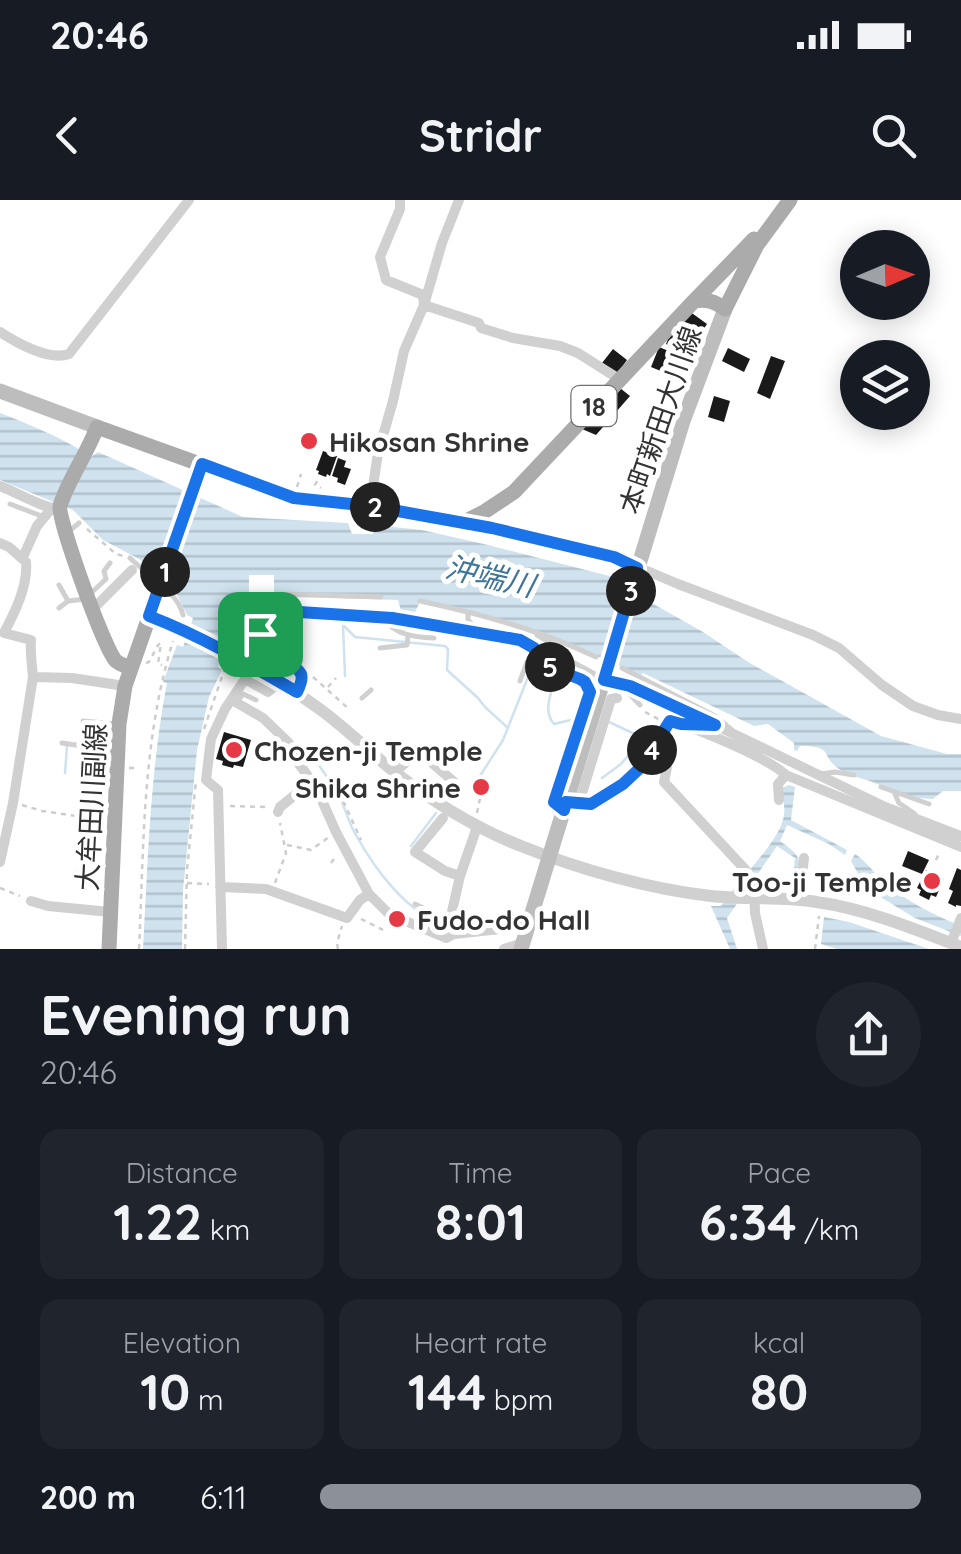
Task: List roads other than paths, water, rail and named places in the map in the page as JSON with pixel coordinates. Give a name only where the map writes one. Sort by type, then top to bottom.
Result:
[{"type":"main road","points":[[694,301],[790,200]]},
{"type":"main road","points":[[694,301],[714,301],[725,308],[776,217]]},
{"type":"main road","name":"18","points":[[462,522],[514,492],[694,301]]},
{"type":"main road","name":"本町新田大川線","points":[[522,947],[611,674],[636,571],[683,421],[725,308]]},
{"type":"main road","points":[[0,391],[294,498],[462,522]]},
{"type":"main road","points":[[96,429],[51,512],[66,534],[117,663],[135,665]]},
{"type":"main road","name":"大牟田川副線","points":[[109,949],[125,686],[202,464]]},
{"type":"street","points":[[0,332],[56,357],[70,354],[189,200]]},
{"type":"street","points":[[400,200],[380,257],[381,266],[386,280],[423,295],[424,305]]},
{"type":"street","points":[[370,506],[378,453],[404,351],[424,305],[458,200]]},
{"type":"street","points":[[424,305],[513,338],[578,352],[619,379]]},
{"type":"street","points":[[0,486],[31,498],[51,512],[22,557]]},
{"type":"street","points":[[462,522],[614,557],[636,571],[813,635],[839,648],[913,706],[961,719]]},
{"type":"street","points":[[0,543],[26,562],[19,597],[4,633],[31,640],[33,677],[0,862]]},
{"type":"street","points":[[90,601],[133,564]]},
{"type":"street","points":[[152,608],[170,624],[297,692],[448,810],[477,820],[523,847],[630,881],[686,893],[821,902],[957,933]]},
{"type":"street","points":[[297,692],[301,674],[262,647],[260,634],[274,613],[381,616],[520,640],[611,674],[621,685],[886,807],[961,836]]},
{"type":"street","points":[[534,648],[540,664],[580,679],[590,692],[554,802],[591,804],[623,784],[640,768],[670,721],[961,847]]},
{"type":"street","points":[[33,677],[125,686]]},
{"type":"street","points":[[222,949],[218,790],[206,780],[211,739],[244,679],[268,692],[280,682]]},
{"type":"street","points":[[570,805],[611,698],[618,698]]},
{"type":"street","points":[[235,701],[274,726],[288,742],[328,810],[369,894],[389,914],[446,938],[529,926]]},
{"type":"street","points":[[681,724],[715,725]]},
{"type":"street","points":[[650,753],[668,767],[664,782],[750,874],[763,949]]},
{"type":"street","points":[[395,772],[410,758],[422,755],[454,782]]},
{"type":"street","points":[[779,800],[778,784],[795,764]]},
{"type":"street","points":[[279,809],[311,782]]},
{"type":"street","points":[[0,797],[13,802]]},
{"type":"street","points":[[443,818],[416,852],[460,876]]},
{"type":"street","points":[[446,938],[477,820]]},
{"type":"street","points":[[799,900],[804,858]]},
{"type":"street","points":[[220,886],[266,889],[348,916],[369,894]]},
{"type":"street","points":[[31,901],[110,912]]},
{"type":"street","points":[[504,949],[522,947]]},
{"type":"lane","points":[[10,504],[51,512]]},
{"type":"lane","points":[[66,534],[79,522]]},
{"type":"lane","points":[[58,608],[68,601],[90,601],[106,579],[104,571],[110,563]]},
{"type":"lane","points":[[133,564],[175,598],[183,615]]},
{"type":"lane","points":[[59,585],[68,601]]},
{"type":"lane","points":[[235,642],[252,601],[277,594],[381,597]]},
{"type":"lane","points":[[260,634],[258,610],[262,598]]},
{"type":"lane","points":[[420,601],[524,628],[596,657]]},
{"type":"lane","points":[[468,612],[468,620],[482,633]]},
{"type":"lane","points":[[381,616],[390,627],[408,636],[434,638]]},
{"type":"lane","points":[[524,628],[555,646],[558,657]]},
{"type":"lane","points":[[292,642],[279,632],[273,636],[274,645],[295,662],[293,667]]},
{"type":"lane","points":[[380,648],[407,645],[408,636]]},
{"type":"lane","points":[[520,681],[526,662],[540,664]]},
{"type":"lane","points":[[611,674],[715,716],[732,728],[732,733]]},
{"type":"lane","points":[[621,685],[640,704]]},
{"type":"lane","points":[[362,698],[370,690]]},
{"type":"lane","points":[[235,701],[243,694],[256,700]]},
{"type":"lane","points":[[84,721],[120,724]]},
{"type":"lane","points":[[66,743],[118,753]]},
{"type":"lane","points":[[95,744],[118,753]]},
{"type":"lane","points":[[818,775],[835,772],[854,776]]},
{"type":"lane","points":[[881,787],[929,804]]},
{"type":"lane","points":[[894,792],[899,803],[925,822]]},
{"type":"lane","points":[[415,904],[449,923]]},
{"type":"water","name":"沖端川","points":[[0,413],[53,435],[91,457],[98,452],[243,517],[348,523],[352,534],[373,534],[375,525],[422,530],[617,578],[641,597],[748,662],[881,736],[947,754],[961,754],[961,791],[943,791],[933,799],[916,797],[850,775],[833,764],[823,750],[800,746],[794,750],[794,743],[768,724],[754,726],[643,673],[534,629],[420,602],[412,618],[403,617],[398,600],[274,596],[274,575],[249,575],[249,594],[234,638],[229,636],[218,667],[222,670],[209,697],[197,750],[183,890],[182,949],[143,949],[153,782],[167,683],[163,682],[177,645],[183,647],[193,618],[161,577],[139,559],[103,540],[73,510],[0,480]]},
{"type":"water","points":[[795,787],[791,820],[847,850],[845,855],[787,825],[780,841],[799,861],[795,890],[788,889],[795,858],[777,846],[727,918],[737,949],[730,949],[711,906],[721,906],[772,841],[784,816],[782,788]]},
{"type":"water","points":[[855,854],[901,895],[961,926],[961,936],[915,918],[865,886],[851,861]]},
{"type":"water","points":[[824,917],[929,949],[837,949],[821,944]]},
{"type":"waterway","points":[[345,676],[343,625],[355,637],[445,646],[447,670],[508,728]]},
{"type":"waterway","points":[[480,776],[503,740],[534,662]]},
{"type":"waterway","points":[[556,676],[549,701],[550,719],[554,724],[575,719]]},
{"type":"waterway","points":[[602,778],[621,764],[643,738],[607,721]]},
{"type":"waterway","points":[[65,773],[67,746]]},
{"type":"waterway","points":[[318,764],[382,875],[419,911],[446,922]]},
{"type":"waterway","points":[[411,846],[436,813]]},
{"type":"place","name":"Hikosan Shrine","points":[[309,441]]},
{"type":"place","name":"Chozen-ji Temple","points":[[234,750]]},
{"type":"place","name":"Shika Shrine","points":[[481,787]]},
{"type":"place","name":"Too-ji Temple","points":[[932,881]]},
{"type":"place","name":"Fudo-do Hall","points":[[397,919]]}]
